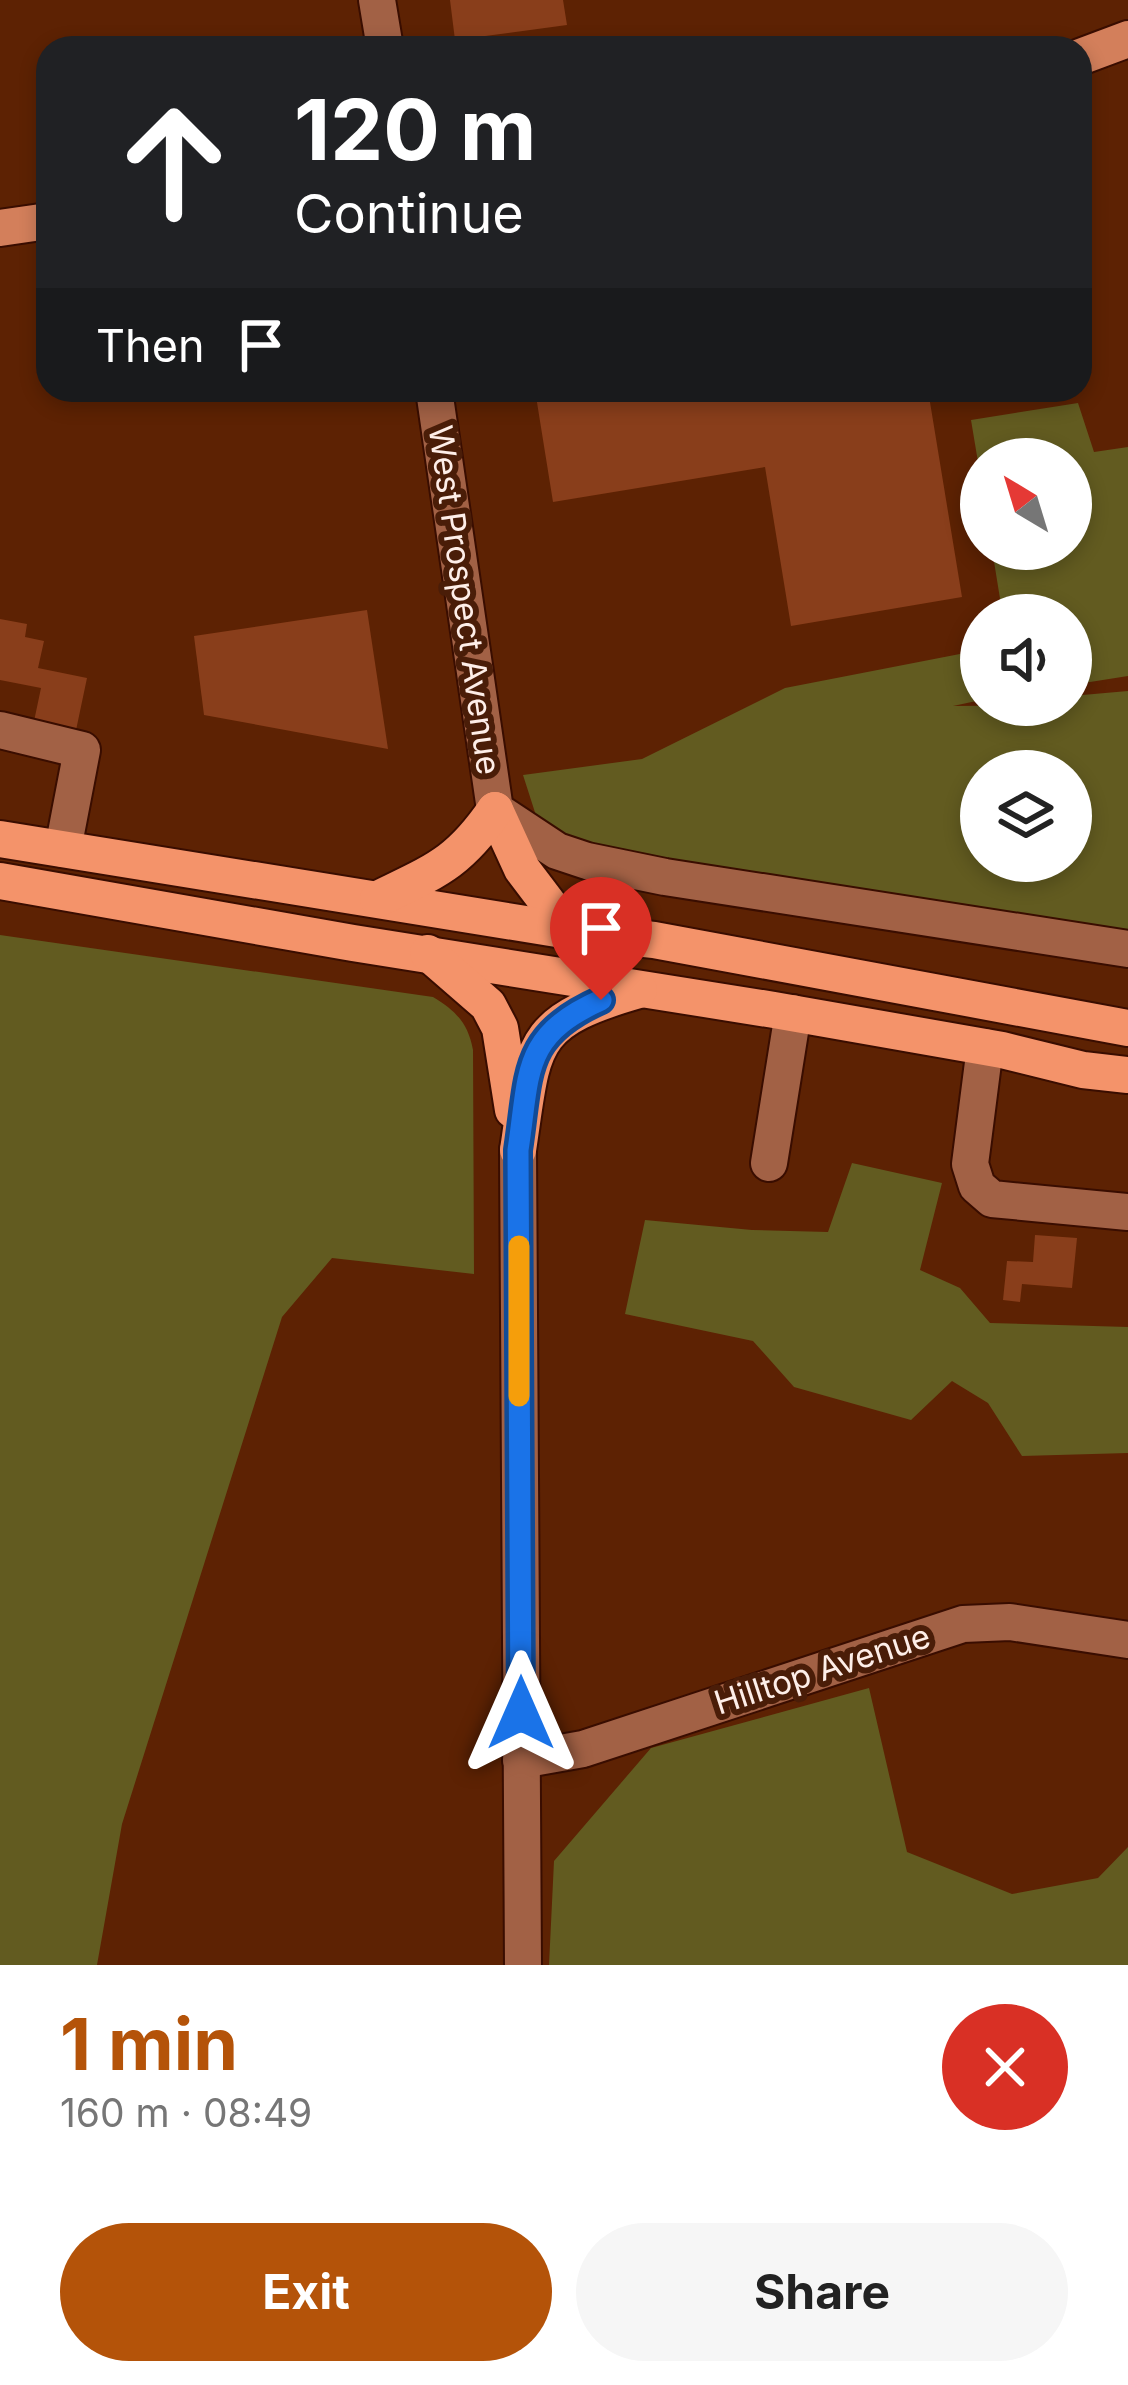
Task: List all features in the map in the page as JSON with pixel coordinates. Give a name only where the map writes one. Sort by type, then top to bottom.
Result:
[{"type":"highway","points":[[378,898],[448,865],[471,844],[495,810],[522,868],[569,931]]},
{"type":"highway","points":[[0,839],[569,931],[654,940],[1128,1028]]},
{"type":"highway","points":[[0,880],[353,944],[793,1013],[1128,1075]]},
{"type":"highway","points":[[428,953],[488,1005],[500,1028],[518,1150]]},
{"type":"highway","points":[[518,1150],[532,1062],[547,1034],[566,1016],[644,988]]},
{"type":"main road","points":[[1092,52],[1128,39]]},
{"type":"main road","points":[[0,228],[36,222]]},
{"type":"street","points":[[377,0],[383,36]]},
{"type":"street","name":"West Prospect Avenue","points":[[436,402],[495,810]]},
{"type":"street","points":[[0,730],[82,750],[63,849]]},
{"type":"street","points":[[495,810],[557,851],[587,861],[1128,949]]},
{"type":"street","points":[[769,1163],[793,1013]]},
{"type":"street","points":[[985,1047],[970,1164],[977,1186],[992,1199],[1128,1212]]},
{"type":"street","points":[[518,1150],[523,1965]]},
{"type":"street","name":"Hilltop Avenue","points":[[521,1760],[583,1749],[963,1624],[1010,1622],[1128,1640]]},
{"type":"shaded area","points":[[1078,403],[1089,438],[974,438],[971,420]]},
{"type":"shaded area","points":[[1092,446],[1094,452],[1128,447],[1128,676],[1092,682],[1092,594],[999,594],[995,570],[1092,570]]},
{"type":"shaded area","points":[[960,654],[960,704],[953,706],[960,706],[960,726],[1092,726],[1092,694],[1128,691],[1128,935],[568,845],[540,828],[523,775],[642,759],[785,688]]},
{"type":"shaded area","points":[[0,935],[433,997],[460,1019],[473,1050],[474,1274],[332,1258],[282,1317],[122,1824],[97,1965],[0,1965]]},
{"type":"shaded area","points":[[852,1163],[942,1183],[920,1270],[960,1288],[990,1323],[1128,1327],[1128,1453],[1022,1456],[988,1403],[952,1381],[911,1420],[794,1387],[753,1341],[625,1314],[645,1220],[828,1232]]},
{"type":"shaded area","points":[[869,1688],[907,1852],[1012,1894],[1098,1878],[1128,1847],[1128,1965],[549,1965],[554,1861],[651,1748]]},
{"type":"building","points":[[450,0],[563,0],[567,25],[454,36]]},
{"type":"building","points":[[537,402],[930,402],[960,597],[791,626],[765,467],[553,502]]},
{"type":"building","points":[[367,610],[388,749],[204,715],[194,636]]},
{"type":"building","points":[[0,619],[27,624],[25,637],[44,641],[38,668],[87,678],[75,735],[33,726],[41,688],[0,680]]},
{"type":"building","points":[[1035,1235],[1077,1238],[1072,1288],[1022,1284],[1020,1302],[1003,1300],[1007,1261],[1033,1262]]},
{"type":"slow traffic","points":[[519,1246],[519,1396]]},
{"type":"route","points":[[521,1713],[518,1150],[532,1062],[547,1034],[566,1016],[601,1000]]}]
